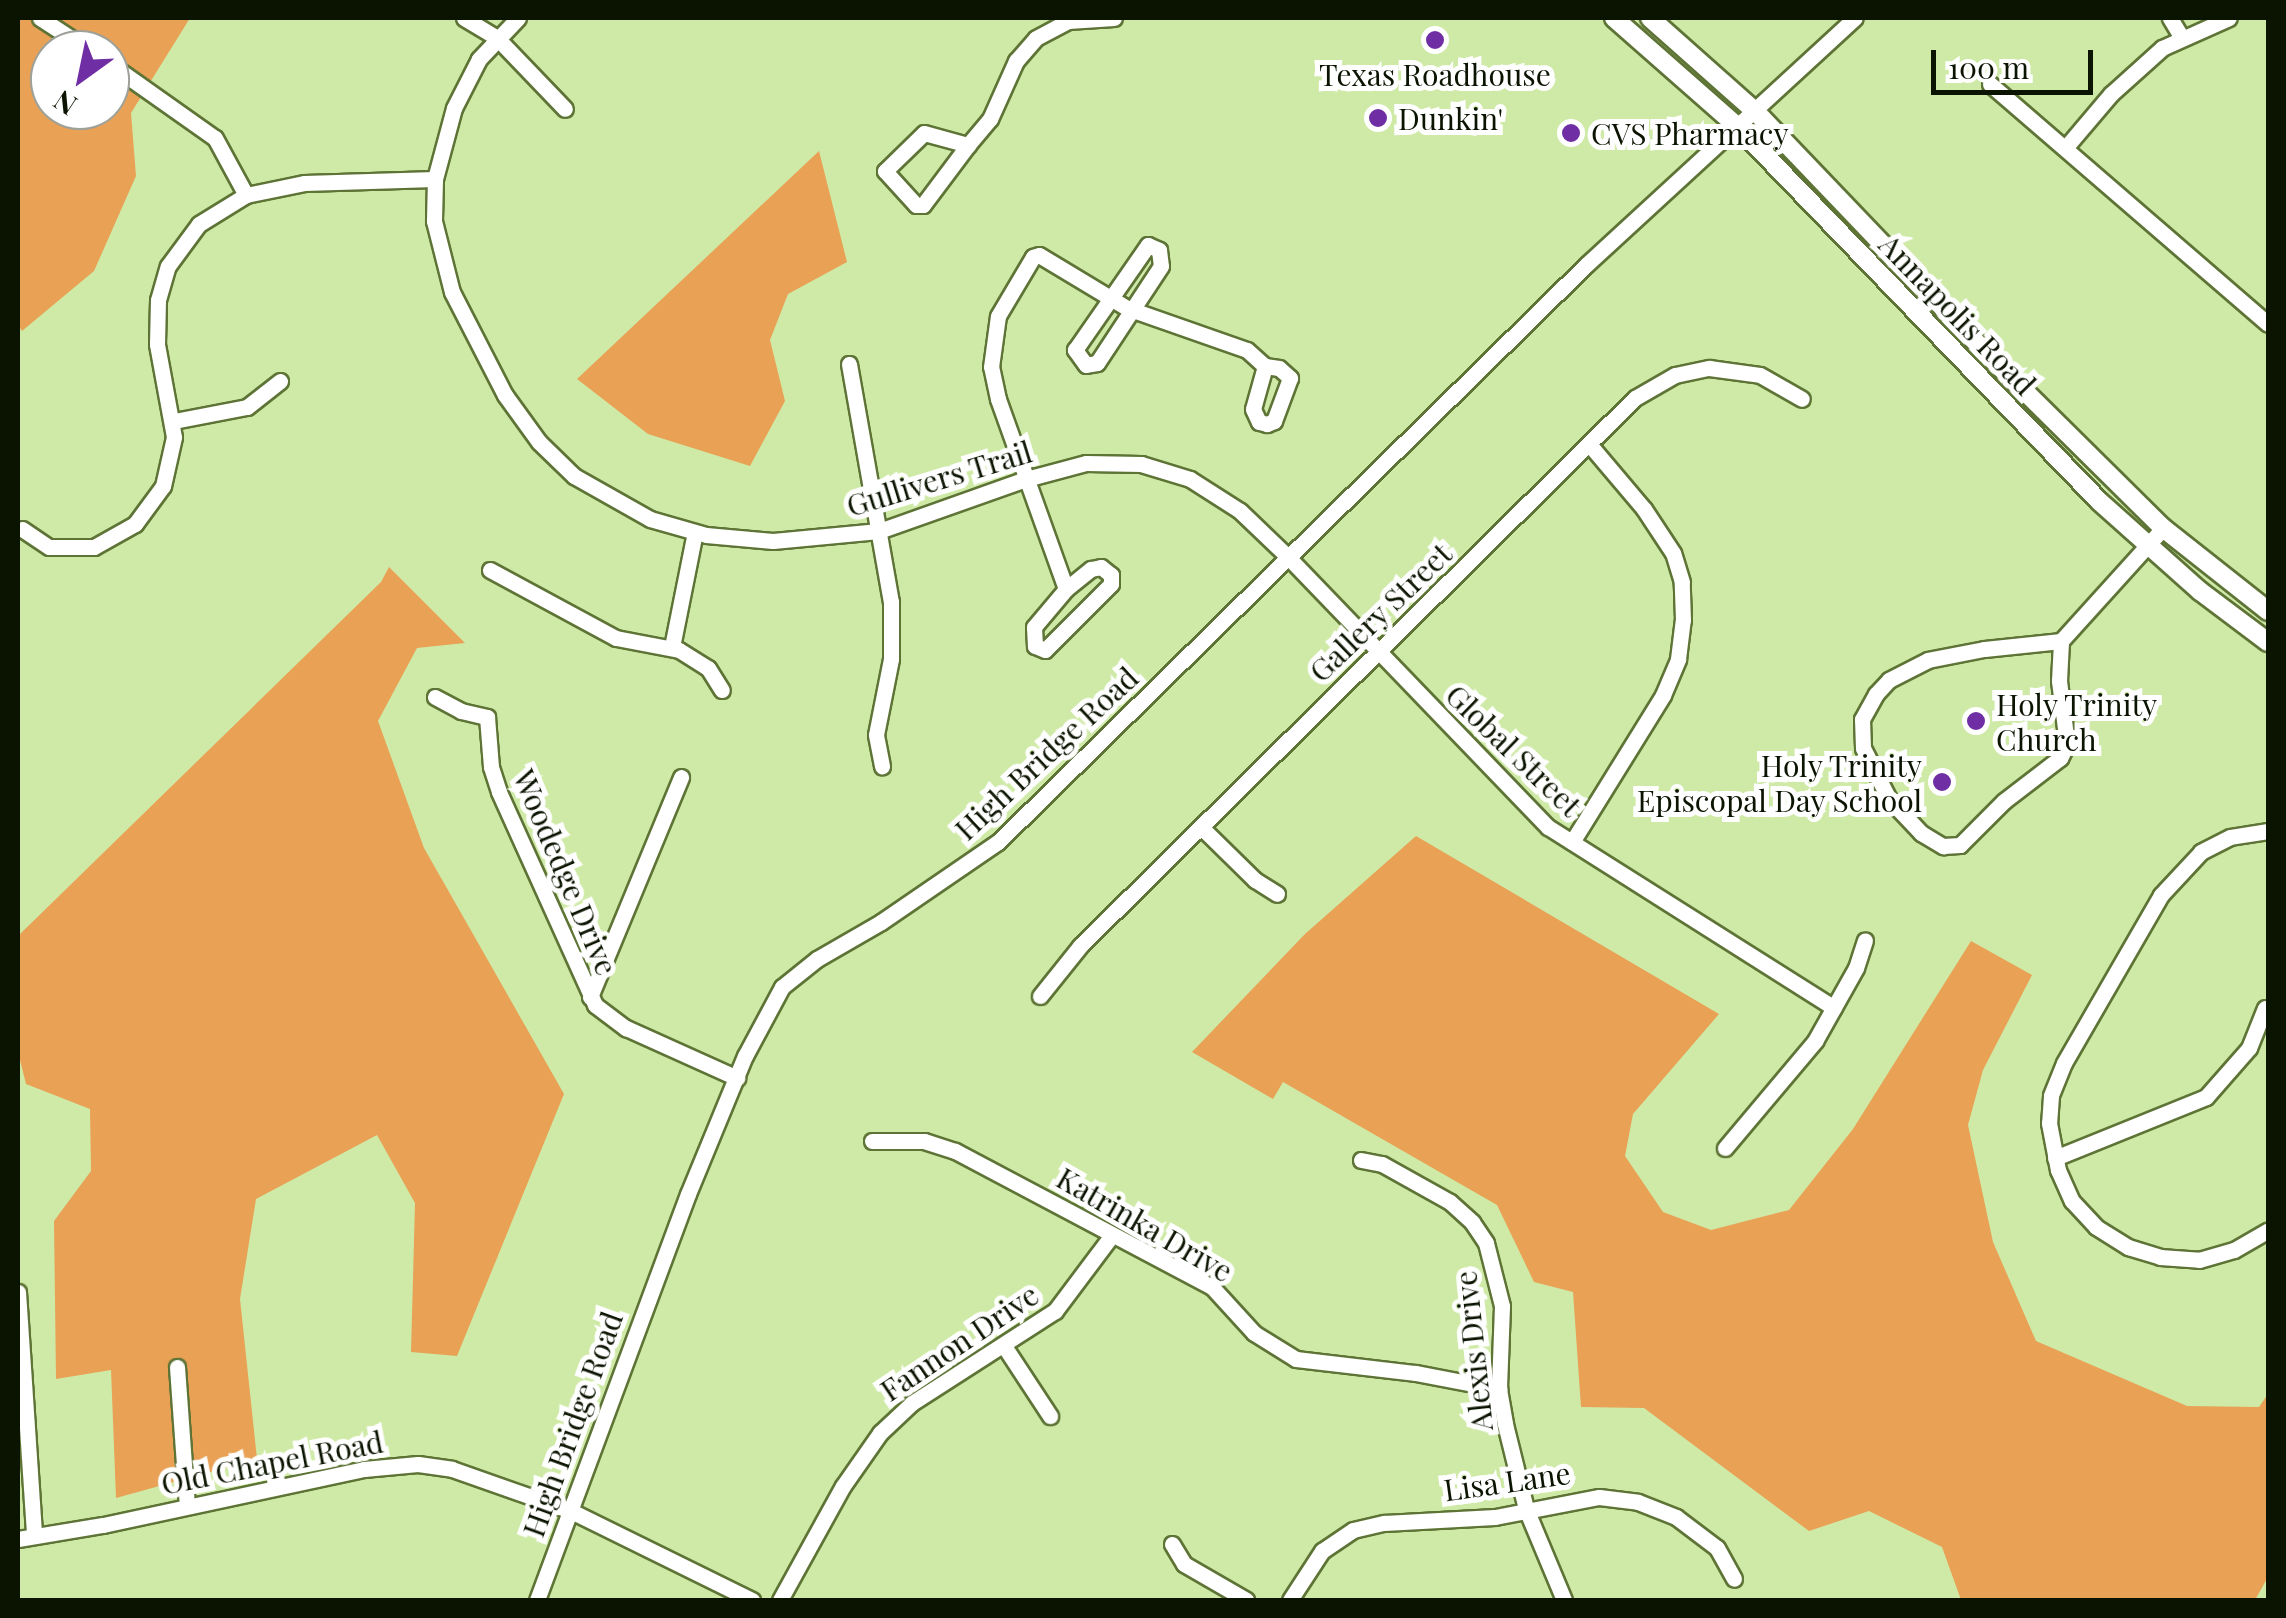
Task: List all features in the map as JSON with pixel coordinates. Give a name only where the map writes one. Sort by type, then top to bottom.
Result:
[{"type":"main road","name":"Annapolis Road","points":[[1614,18],[1738,127],[2148,546],[2268,642]]},
{"type":"main road","name":"Annapolis Road","points":[[1650,18],[1756,112],[1986,353],[2163,528],[2268,611]]},
{"type":"street","points":[[464,18],[497,38],[565,108]]},
{"type":"street","name":"Gullivers Trail","points":[[518,18],[497,38],[461,91],[440,146],[434,221],[447,279],[518,416],[547,452],[587,486],[634,512],[695,532],[773,541],[880,531],[1026,479],[1100,462],[1161,468],[1213,490],[1288,558]]},
{"type":"street","points":[[968,145],[919,134],[885,171],[916,205],[923,205],[990,119],[1016,61],[1053,21],[1114,18]]},
{"type":"street","name":"High Bridge Road","points":[[537,1600],[626,1352],[737,1078],[759,1025],[790,978],[998,842],[1586,265],[1856,18]]},
{"type":"street","points":[[2170,18],[2182,38]]},
{"type":"street","points":[[2066,147],[2111,94],[2162,48],[2229,18]]},
{"type":"street","points":[[130,78],[207,130],[225,150],[246,196]]},
{"type":"street","points":[[1990,84],[2268,324]]},
{"type":"street","points":[[22,528],[36,541],[60,549],[84,549],[118,537],[140,519],[163,486],[174,451],[174,421],[155,328],[164,276],[199,224],[246,196],[340,178],[435,179]]},
{"type":"street","points":[[1143,248],[1160,250],[1161,266],[1132,310],[1097,363],[1086,365],[1075,350],[1108,298],[1143,248]]},
{"type":"street","points":[[1066,589],[993,382],[991,354],[998,316],[1034,256],[1039,255],[1132,310],[1247,350],[1260,356],[1266,366]]},
{"type":"street","points":[[849,364],[880,531],[892,632],[876,735],[882,766]]},
{"type":"street","name":"Gallery Street","points":[[1040,996],[1057,969],[1636,398],[1664,380],[1696,369],[1760,375],[1802,399]]},
{"type":"street","points":[[174,421],[246,407],[280,381]]},
{"type":"street","points":[[1572,842],[1664,696],[1678,659],[1683,620],[1682,582],[1672,553],[1644,509],[1590,444]]},
{"type":"street","points":[[2061,641],[1952,654],[1911,667],[1876,694],[1862,720],[1862,748],[1889,799],[1921,833],[1943,846],[1960,844],[2004,801],[2060,758],[2068,744],[2059,681],[2061,641],[2163,528]]},
{"type":"street","points":[[672,647],[695,532]]},
{"type":"street","name":"Global Street","points":[[1288,558],[1538,818],[1834,1008]]},
{"type":"street","points":[[1102,567],[1111,575],[1111,584],[1040,650],[1032,633],[1066,589],[1091,568],[1102,567]]},
{"type":"street","points":[[490,570],[616,638],[672,647],[708,668],[722,690]]},
{"type":"street","name":"Woodedge Drive","points":[[435,697],[461,711],[486,715],[491,766],[500,792],[590,997],[614,1022],[737,1078]]},
{"type":"street","points":[[590,997],[680,777]]},
{"type":"street","points":[[1200,827],[1254,880],[1277,894]]},
{"type":"street","points":[[2268,831],[2230,837],[2201,852],[2154,904],[2054,1086],[2049,1124],[2055,1158],[2080,1212],[2116,1240],[2143,1252],[2187,1260],[2213,1257],[2268,1230]]},
{"type":"street","points":[[1725,1148],[1800,1062],[1834,1008],[1866,940]]},
{"type":"street","points":[[2055,1158],[2206,1097],[2249,1048],[2265,1008]]},
{"type":"street","name":"Katrinka Drive","points":[[872,1141],[912,1140],[945,1146],[1212,1287],[1254,1333],[1296,1359],[1416,1373],[1499,1389]]},
{"type":"street","name":"Alexis Drive","points":[[1361,1160],[1382,1164],[1423,1185],[1463,1212],[1480,1233],[1500,1293],[1499,1389],[1526,1509],[1564,1600]]},
{"type":"street","name":"Fannon Drive","points":[[780,1600],[842,1486],[880,1432],[902,1411],[1061,1305],[1112,1235]]},
{"type":"street","points":[[18,1292],[26,1537]]},
{"type":"street","points":[[1004,1346],[1050,1416]]},
{"type":"street","points":[[176,1367],[187,1505]]},
{"type":"street","name":"Old Chapel Road","points":[[26,1537],[103,1525],[364,1469],[418,1464],[452,1470],[571,1511],[752,1600]]},
{"type":"street","name":"Lisa Lane","points":[[1290,1600],[1322,1551],[1343,1533],[1384,1523],[1495,1516],[1599,1497],[1652,1506],[1676,1517],[1716,1548],[1734,1579]]},
{"type":"street","points":[[1172,1544],[1184,1564],[1246,1600]]},
{"type":"shaded area","points":[[18,18],[190,18],[131,113],[136,176],[94,271],[22,331],[18,325]]},
{"type":"shaded area","points":[[819,151],[847,262],[788,294],[770,340],[785,401],[750,466],[648,434],[577,379]]},
{"type":"shaded area","points":[[389,567],[465,643],[417,648],[378,721],[424,848],[564,1094],[457,1356],[411,1352],[415,1203],[377,1135],[256,1199],[240,1299],[257,1459],[116,1498],[111,1370],[56,1379],[54,1221],[91,1171],[90,1109],[26,1084],[18,1052],[18,936],[381,582]]},
{"type":"shaded area","points":[[1416,836],[1719,1014],[1633,1114],[1625,1156],[1663,1212],[1711,1230],[1789,1210],[1853,1129],[1971,941],[2032,975],[1983,1070],[1968,1125],[1993,1242],[2036,1341],[2187,1406],[2259,1407],[2268,1394],[2268,1577],[2255,1600],[1961,1600],[1942,1547],[1869,1511],[1809,1531],[1644,1408],[1581,1407],[1573,1292],[1534,1282],[1497,1205],[1283,1082],[1273,1099],[1192,1052],[1305,934]]},
{"type":"place","name":"Texas Roadhouse","points":[[1435,40]]},
{"type":"place","name":"Dunkin'","points":[[1378,118]]},
{"type":"place","name":"CVS Pharmacy","points":[[1571,133]]},
{"type":"place","name":"Holy Trinity Church","points":[[1976,721]]},
{"type":"place","name":"Holy Trinity Episcopal Day School","points":[[1942,782]]}]
